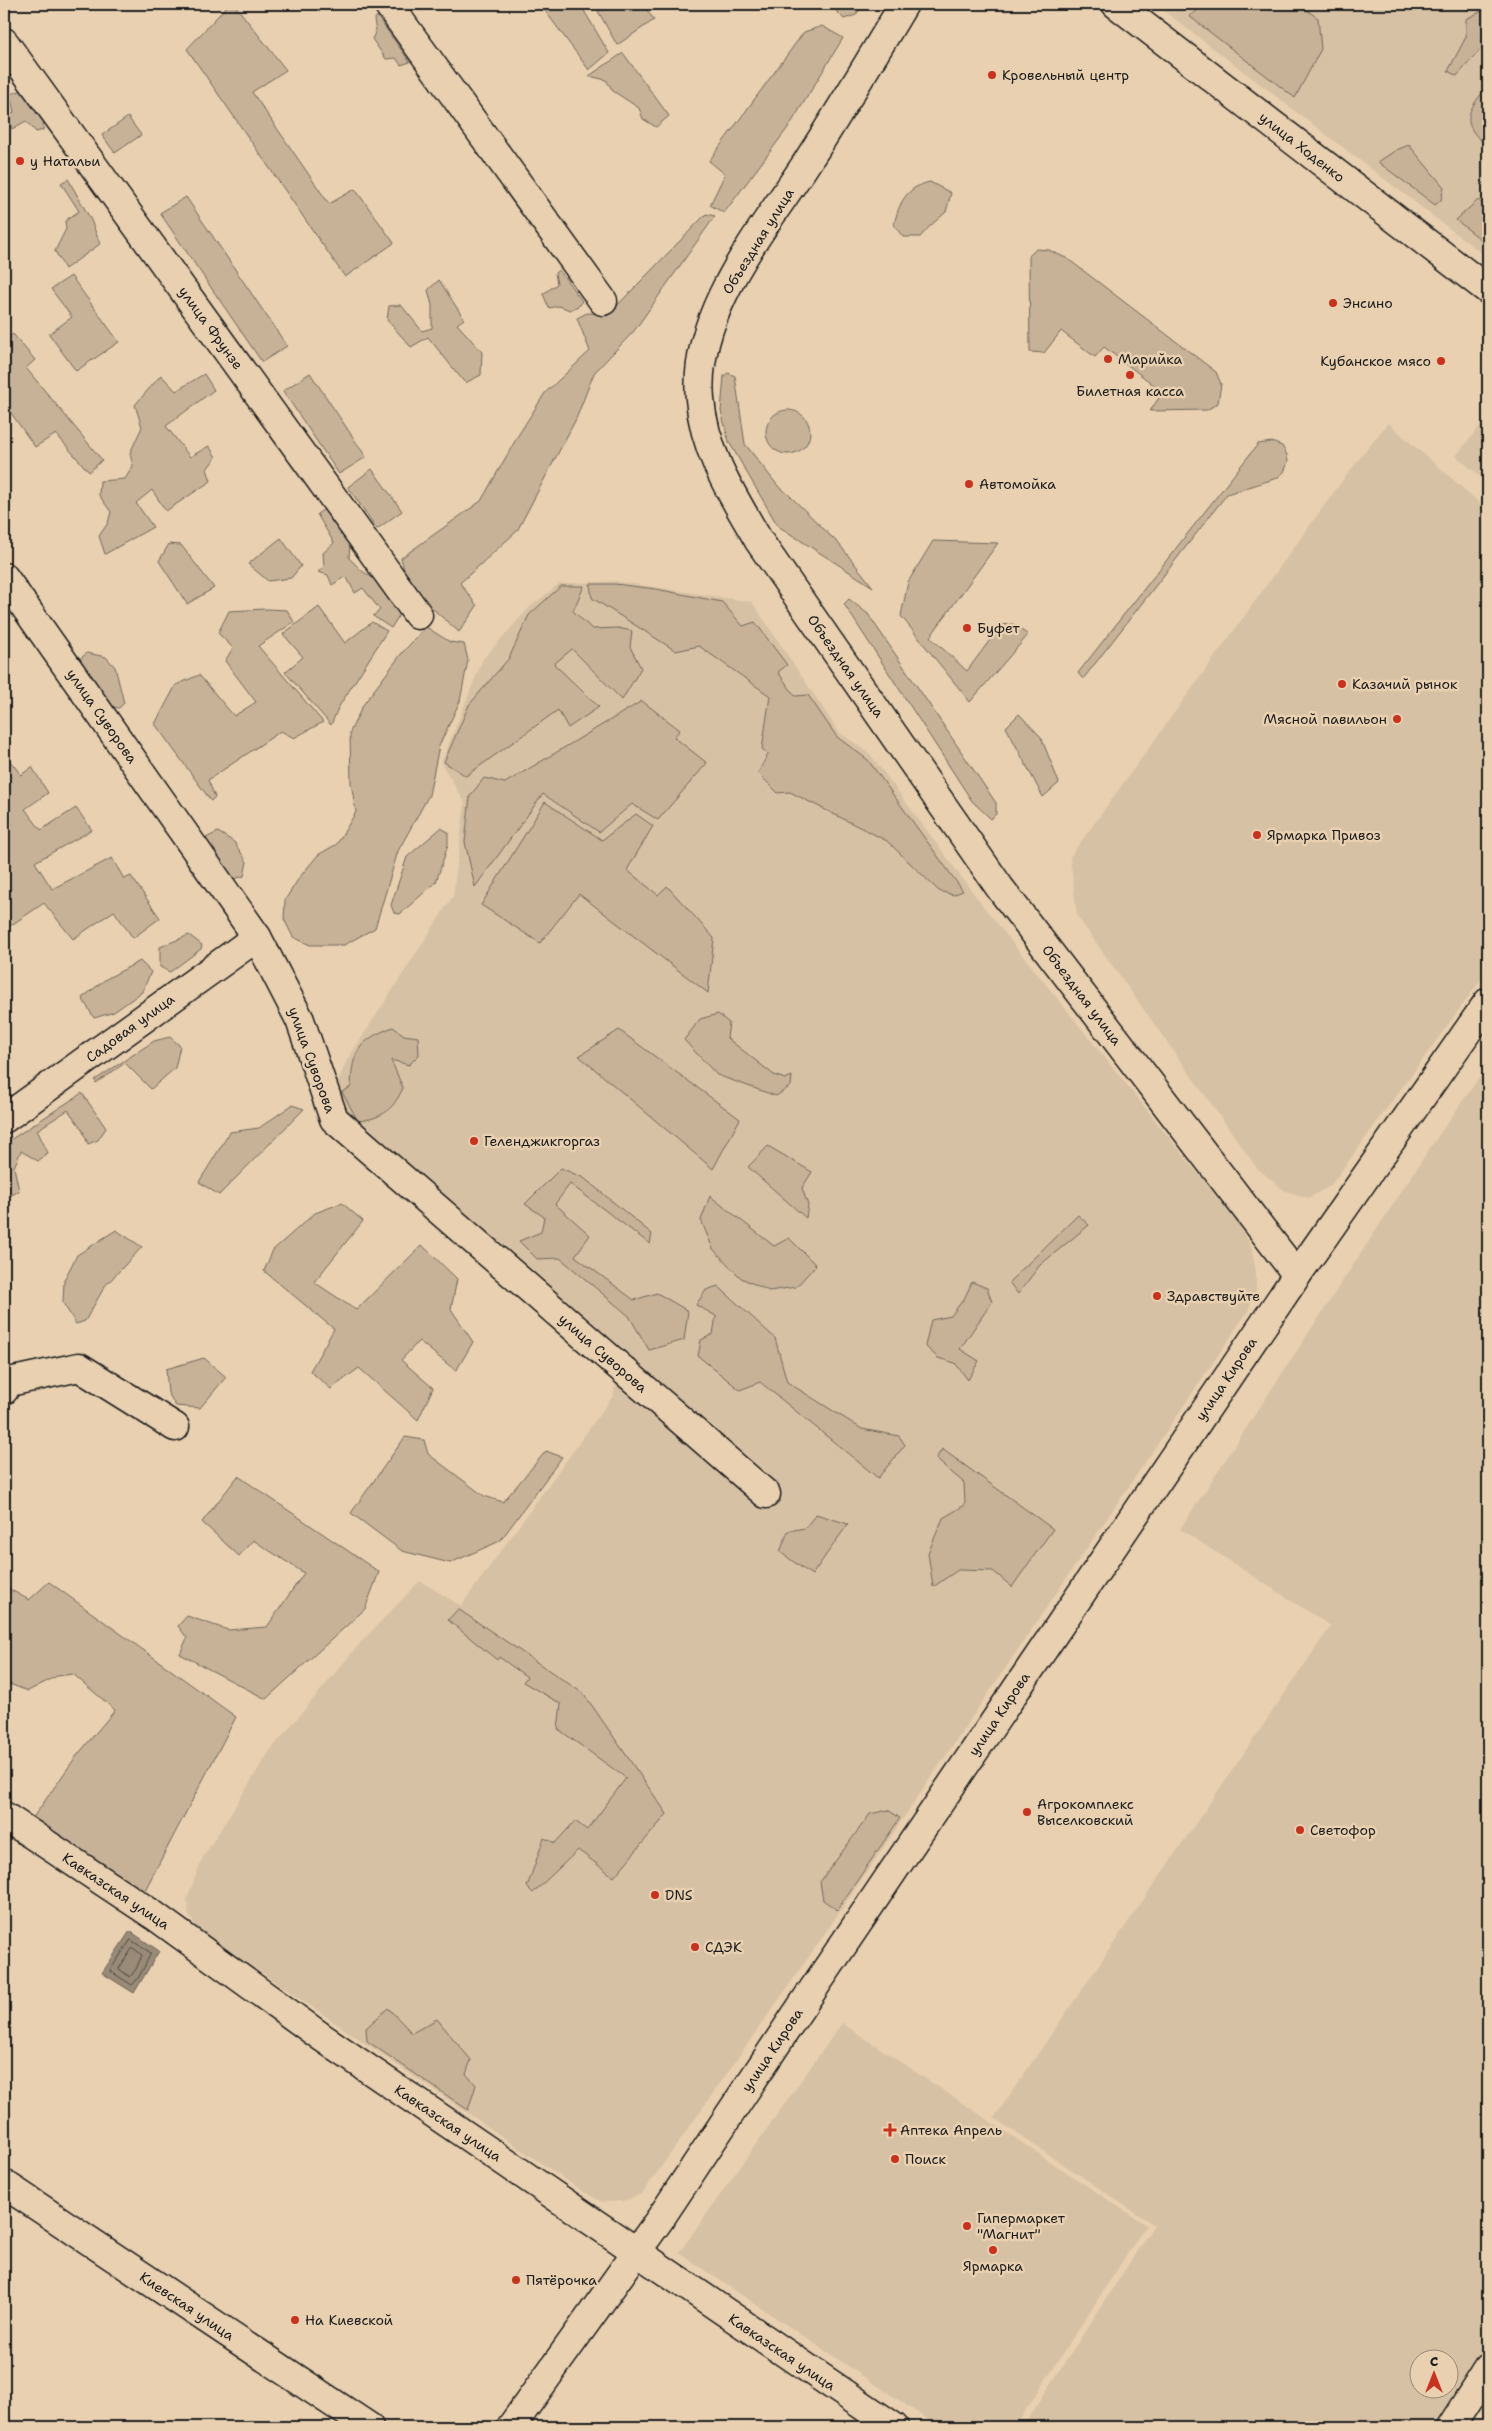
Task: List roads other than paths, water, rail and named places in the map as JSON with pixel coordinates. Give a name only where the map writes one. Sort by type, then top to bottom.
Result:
[{"type":"street","points":[[388,4],[603,301]]},
{"type":"street","name":"Объездная улица","points":[[904,4],[808,160],[736,272],[720,303],[708,333],[700,366],[700,397],[703,424],[709,445],[728,487],[759,541],[997,882],[1297,1275]]},
{"type":"street","name":"улица Ходенко","points":[[1116,4],[1488,290]]},
{"type":"street","name":"улица Фрунзе","points":[[4,42],[418,615]]},
{"type":"street","name":"улица Суворова","points":[[4,577],[257,937],[300,1020],[334,1119],[766,1494]]},
{"type":"street","name":"Садовая улица","points":[[5,1116],[257,937]]},
{"type":"street","name":"улица Кирова","points":[[511,2427],[660,2219],[797,2013],[1297,1275],[1488,1002]]},
{"type":"street","points":[[5,1383],[79,1367],[175,1427]]},
{"type":"street","name":"Кавказская улица","points":[[4,1816],[154,1916],[323,2038],[894,2427]]},
{"type":"street","name":"Киевская улица","points":[[4,2184],[369,2427]]},
{"type":"street","points":[[1451,2427],[1488,2369]]},
{"type":"water","points":[[130,1931],[159,1951],[134,1993],[102,1973]]},
{"type":"place","name":"Кровельный центр","points":[[992,75]]},
{"type":"place","name":"у Натальи","points":[[20,161]]},
{"type":"place","name":"Энсино","points":[[1333,303]]},
{"type":"place","name":"Марийка","points":[[1108,359]]},
{"type":"place","name":"Кубанское мясо","points":[[1441,361]]},
{"type":"place","name":"Билетная касса","points":[[1130,375]]},
{"type":"place","name":"Автомойка","points":[[969,484]]},
{"type":"place","name":"Буфет","points":[[967,628]]},
{"type":"place","name":"Казачий рынок","points":[[1342,684]]},
{"type":"place","name":"Мясной павильон","points":[[1397,719]]},
{"type":"place","name":"Ярмарка Привоз","points":[[1257,835]]},
{"type":"place","name":"Геленджикгоргаз","points":[[474,1141]]},
{"type":"place","name":"Здравствуйте","points":[[1157,1296]]},
{"type":"place","name":"Агрокомплекс Выселковский","points":[[1027,1812]]},
{"type":"place","name":"Светофор","points":[[1300,1830]]},
{"type":"place","name":"DNS","points":[[655,1895]]},
{"type":"place","name":"СДЭК","points":[[695,1947]]},
{"type":"place","name":"Аптека Апрель","points":[[890,2130]]},
{"type":"place","name":"Поиск","points":[[895,2159]]},
{"type":"place","name":"Гипермаркет \"Магнит\"","points":[[967,2226]]},
{"type":"place","name":"Ярмарка","points":[[993,2250]]},
{"type":"place","name":"Пятёрочка","points":[[516,2280]]},
{"type":"place","name":"На Киевской","points":[[295,2320]]}]
